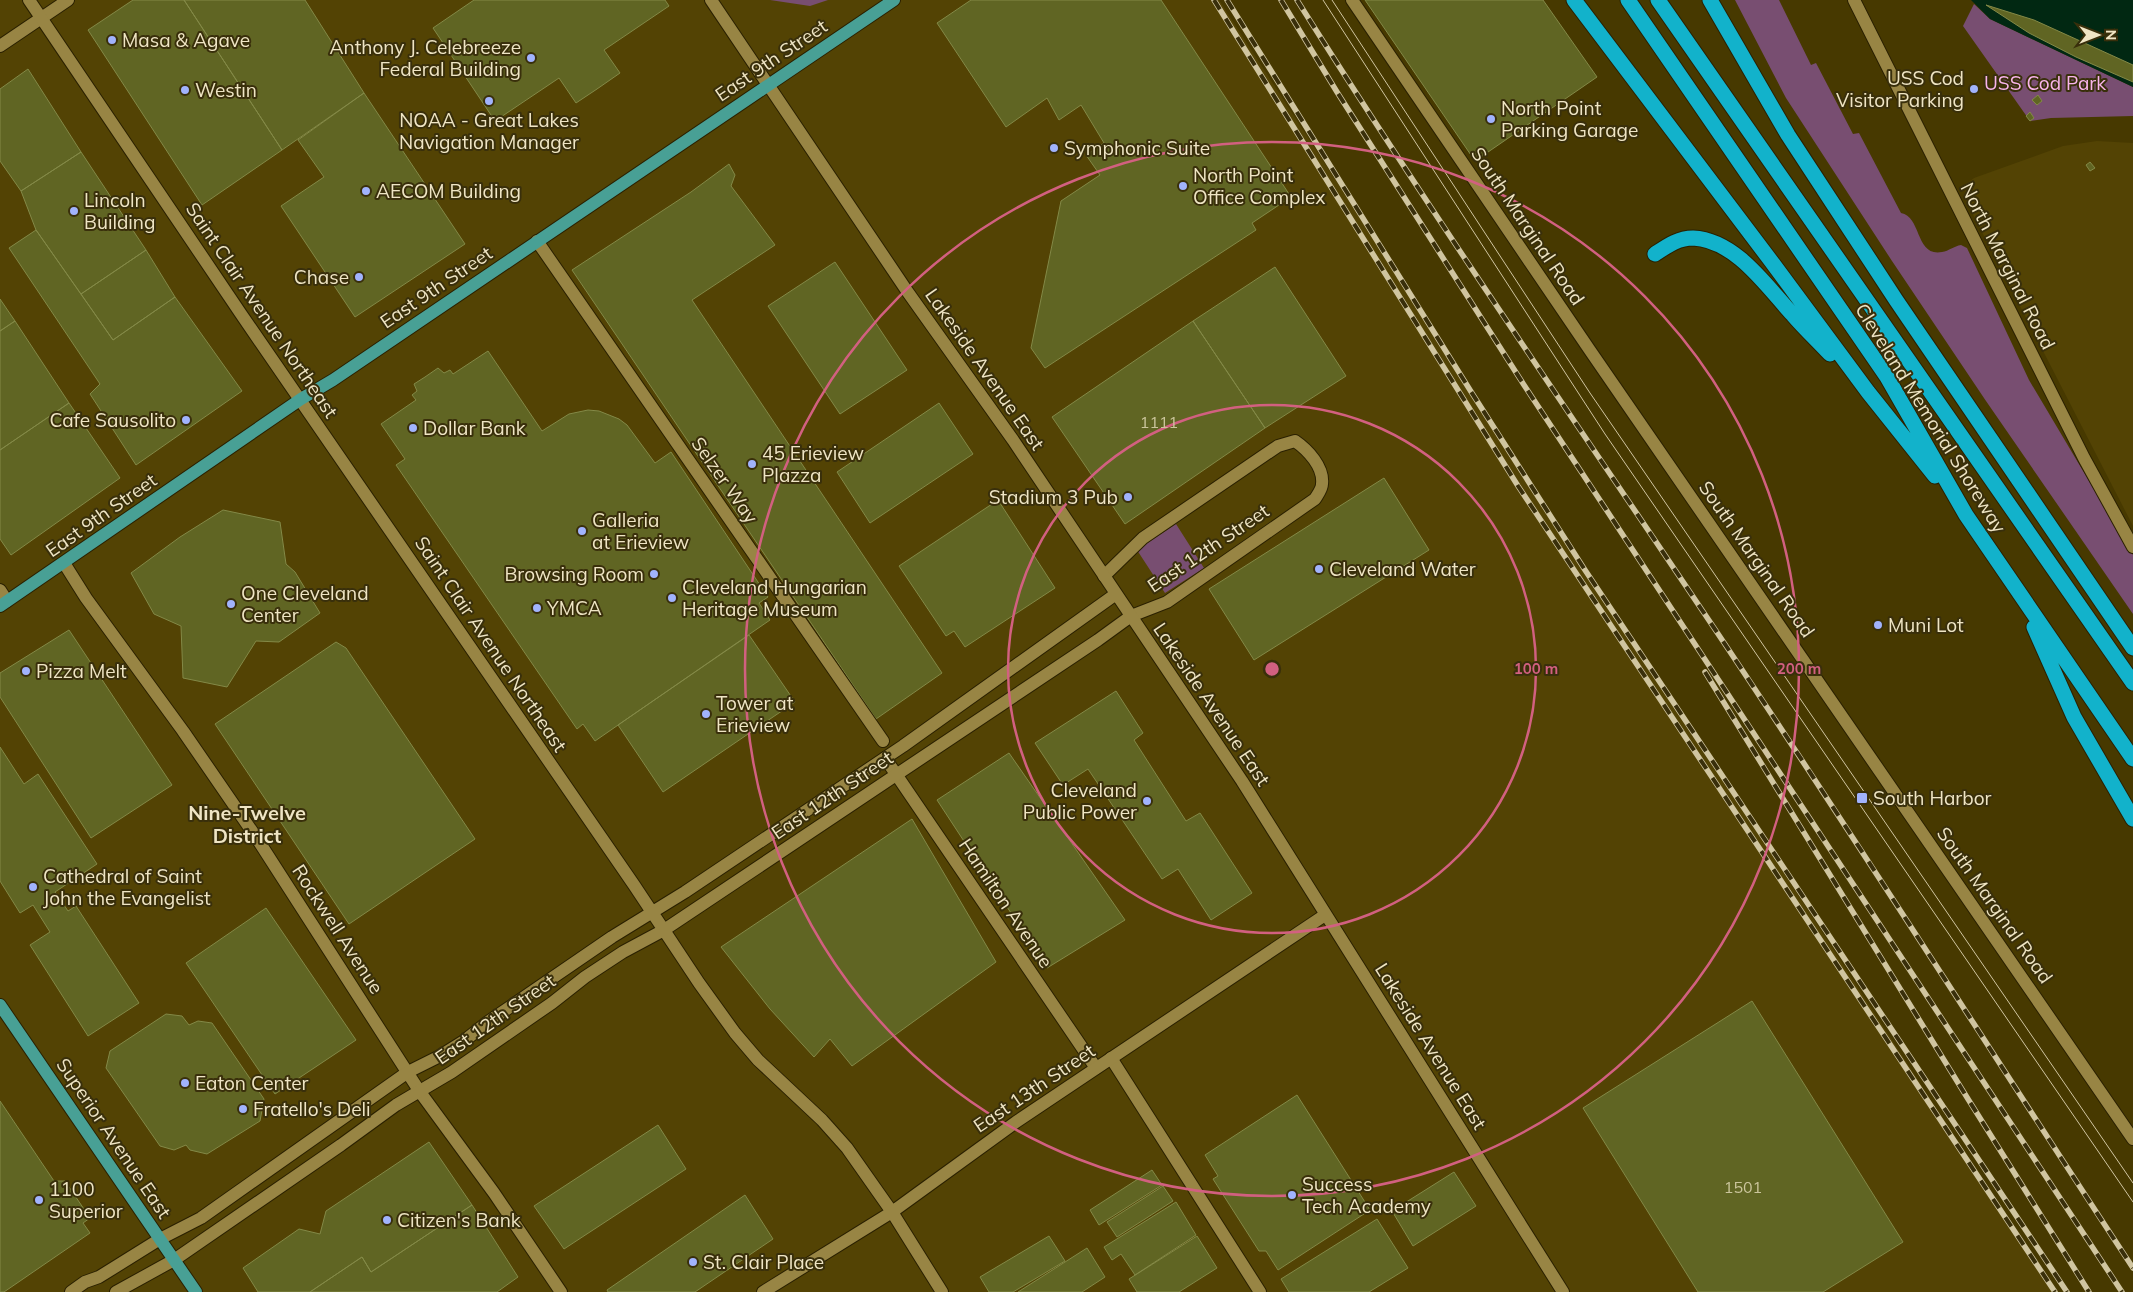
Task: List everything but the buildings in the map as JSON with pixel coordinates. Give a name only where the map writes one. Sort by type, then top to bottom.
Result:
[{"type":"highway","points":[[1574,0],[1760,245],[1868,392],[1966,515]]},
{"type":"highway","name":"Cleveland Memorial Shoreway","points":[[1628,0],[1887,377],[1966,515],[2133,759]]},
{"type":"highway","name":"Cleveland Memorial Shoreway","points":[[1658,0],[2133,683]]},
{"type":"highway","points":[[1710,0],[1788,135],[1896,300],[2133,648]]},
{"type":"highway","points":[[1655,254],[1683,239],[1699,239],[1722,246],[1747,266],[1868,392]]},
{"type":"highway","points":[[2018,591],[2074,716],[2133,819]]},
{"type":"main road","name":"East 9th Street","points":[[4,603],[301,399],[333,380],[537,240],[894,0]]},
{"type":"main road","name":"Superior Avenue East","points":[[0,1005],[196,1292]]},
{"type":"street","name":"Saint Clair Avenue Northeast","points":[[29,0],[236,306],[652,912],[699,984],[735,1033],[758,1060],[822,1120],[847,1148],[892,1212],[942,1292]]},
{"type":"street","points":[[0,46],[68,0]]},
{"type":"street","name":"Lakeside Avenue East","points":[[711,0],[907,291],[1013,440],[1242,781],[1563,1292]]},
{"type":"street","name":"South Marginal Road","points":[[1352,0],[2133,1139]]},
{"type":"street","name":"North Marginal Road","points":[[1854,0],[2084,458],[2133,547]]},
{"type":"street","name":"Selzer Way","points":[[537,240],[883,741]]},
{"type":"street","name":"East 12th Street","points":[[116,1292],[174,1260],[396,1105],[420,1092],[552,1004],[585,977],[623,952],[664,930],[1098,640],[1131,616],[1167,602],[1315,499],[1322,486],[1322,474],[1307,449],[1295,441],[1278,446],[1143,538],[1104,576]]},
{"type":"street","name":"Rockwell Avenue","points":[[64,563],[86,598],[183,731],[256,837],[420,1092],[494,1193],[561,1292]]},
{"type":"street","points":[[0,590],[4,603]]},
{"type":"street","name":"East 12th Street","points":[[71,1292],[160,1239],[201,1218],[408,1072],[464,1041],[488,1022],[604,942],[885,758],[1116,594]]},
{"type":"street","name":"Hamilton Avenue","points":[[885,758],[1096,1068]]},
{"type":"street","name":"East 13th Street","points":[[763,1292],[892,1212],[1016,1122],[1325,915]]},
{"type":"street","points":[[1111,1058],[1260,1292]]},
{"type":"shaded area","points":[[0,0],[1219,0],[2055,1292],[0,1292]]},
{"type":"shaded area","points":[[1971,0],[2133,0],[2133,87],[1990,19]]},
{"type":"shaded area","points":[[2097,141],[2133,143],[2133,526],[1965,199],[1966,184],[1974,178],[2063,146]]},
{"type":"green space","points":[[770,0],[828,0],[810,6]]},
{"type":"green space","points":[[1735,0],[1779,0],[1811,65],[1816,63],[1853,134],[1859,133],[1901,213],[1908,216],[1912,221],[1927,249],[1933,252],[1942,252],[1961,245],[1967,248],[2029,380],[2133,555],[2133,614],[1986,401],[1786,98]]},
{"type":"green space","name":"USS Cod Park","points":[[1974,4],[1990,19],[2133,87],[2133,116],[2051,118],[2030,121],[1963,26]]},
{"type":"green space","points":[[1176,524],[1204,568],[1165,593],[1137,550]]},
{"type":"tram line","points":[[1323,0],[1605,434],[2133,1202]]},
{"type":"tram line","points":[[1332,0],[1590,393],[2133,1183]]},
{"type":"railway","points":[[1214,0],[1518,486],[2055,1292]]},
{"type":"railway","points":[[1227,0],[1470,390],[1585,570],[2067,1292]]},
{"type":"railway","points":[[1281,0],[1337,92],[1524,385],[2122,1292]]},
{"type":"railway","points":[[1297,0],[1446,231],[1811,774],[2133,1268]]},
{"type":"railway","points":[[1705,672],[2089,1292]]},
{"type":"place","name":"Masa & Agave","points":[[112,40]]},
{"type":"place","name":"Anthony J. Celebreeze Federal Building","points":[[531,58]]},
{"type":"place","name":"USS Cod Visitor Parking","points":[[1974,89]]},
{"type":"place","name":"Westin","points":[[185,90]]},
{"type":"place","name":"NOAA - Great Lakes Navigation Manager","points":[[489,101]]},
{"type":"place","name":"North Point Parking Garage","points":[[1491,119]]},
{"type":"place","name":"Symphonic Suite","points":[[1054,148]]},
{"type":"place","name":"North Point Office Complex","points":[[1183,186]]},
{"type":"place","name":"AECOM Building","points":[[366,191]]},
{"type":"place","name":"Lincoln Building","points":[[74,211]]},
{"type":"place","name":"Chase","points":[[359,277]]},
{"type":"place","name":"Cafe Sausolito","points":[[186,420]]},
{"type":"place","name":"Dollar Bank","points":[[413,428]]},
{"type":"place","name":"45 Erieview Plazza","points":[[752,464]]},
{"type":"place","name":"Stadium 3 Pub","points":[[1128,497]]},
{"type":"place","name":"Galleria at Erieview","points":[[582,531]]},
{"type":"place","name":"Cleveland Water","points":[[1319,569]]},
{"type":"place","name":"Browsing Room","points":[[654,574]]},
{"type":"place","name":"Cleveland Hungarian Heritage Museum","points":[[672,598]]},
{"type":"place","name":"One Cleveland Center","points":[[231,604]]},
{"type":"place","name":"YMCA","points":[[537,608]]},
{"type":"place","name":"Muni Lot","points":[[1878,625]]},
{"type":"place","name":"Pizza Melt","points":[[26,671]]},
{"type":"place","name":"Tower at Erieview","points":[[706,714]]},
{"type":"place","name":"South Harbor","points":[[1862,798]]},
{"type":"place","name":"Cleveland Public Power","points":[[1147,801]]},
{"type":"place","name":"Cathedral of Saint John the Evangelist","points":[[33,887]]},
{"type":"place","name":"Eaton Center","points":[[185,1083]]},
{"type":"place","name":"Fratello's Deli","points":[[243,1109]]},
{"type":"place","name":"Success Tech Academy","points":[[1292,1195]]},
{"type":"place","name":"1100 Superior","points":[[39,1200]]},
{"type":"place","name":"Citizen's Bank","points":[[387,1220]]},
{"type":"place","name":"St. Clair Place","points":[[693,1262]]},
{"type":"district","name":"Nine-Twelve District","points":[[247,824]]}]
